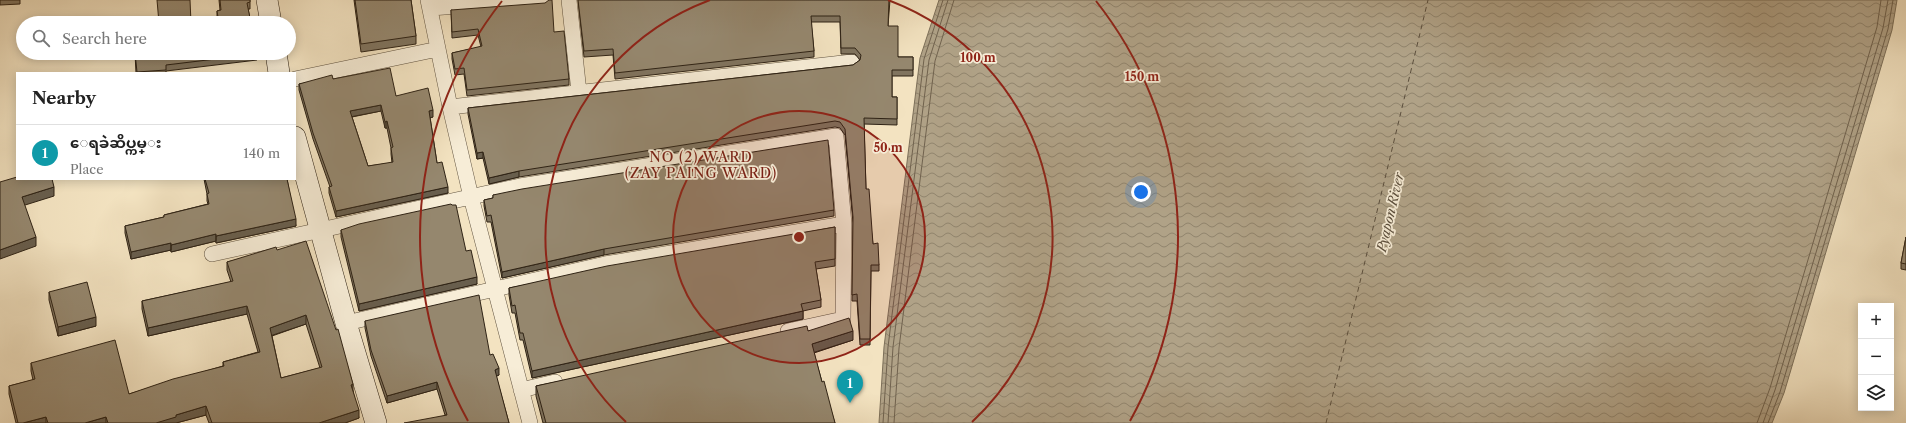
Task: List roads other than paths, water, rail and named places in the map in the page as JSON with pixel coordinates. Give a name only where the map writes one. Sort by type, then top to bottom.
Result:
[{"type":"main road","points":[[267,0],[270,16]]},
{"type":"main road","points":[[277,60],[279,72]]},
{"type":"main road","points":[[296,141],[346,323],[376,423]]},
{"type":"street","points":[[530,423],[471,197],[429,4],[544,0]]},
{"type":"street","points":[[570,0],[579,92]]},
{"type":"street","points":[[296,79],[438,50]]},
{"type":"street","points":[[450,106],[852,62]]},
{"type":"street","points":[[212,254],[520,186],[836,136],[844,224],[843,319],[774,334]]},
{"type":"street","points":[[346,323],[494,288],[605,264],[844,224]]},
{"type":"street","points":[[521,390],[567,380]]},
{"type":"water","name":"Pyapon River","points":[[939,0],[1897,0],[1892,30],[1784,393],[1772,423],[879,423],[884,347],[920,58]]},
{"type":"place","name":"ေရခဲဆိပ္ကမ္း","points":[[850,403]]},
{"type":"district","name":"NO (2) WARD (ZAY PAING WARD)","points":[[701,166]]}]
